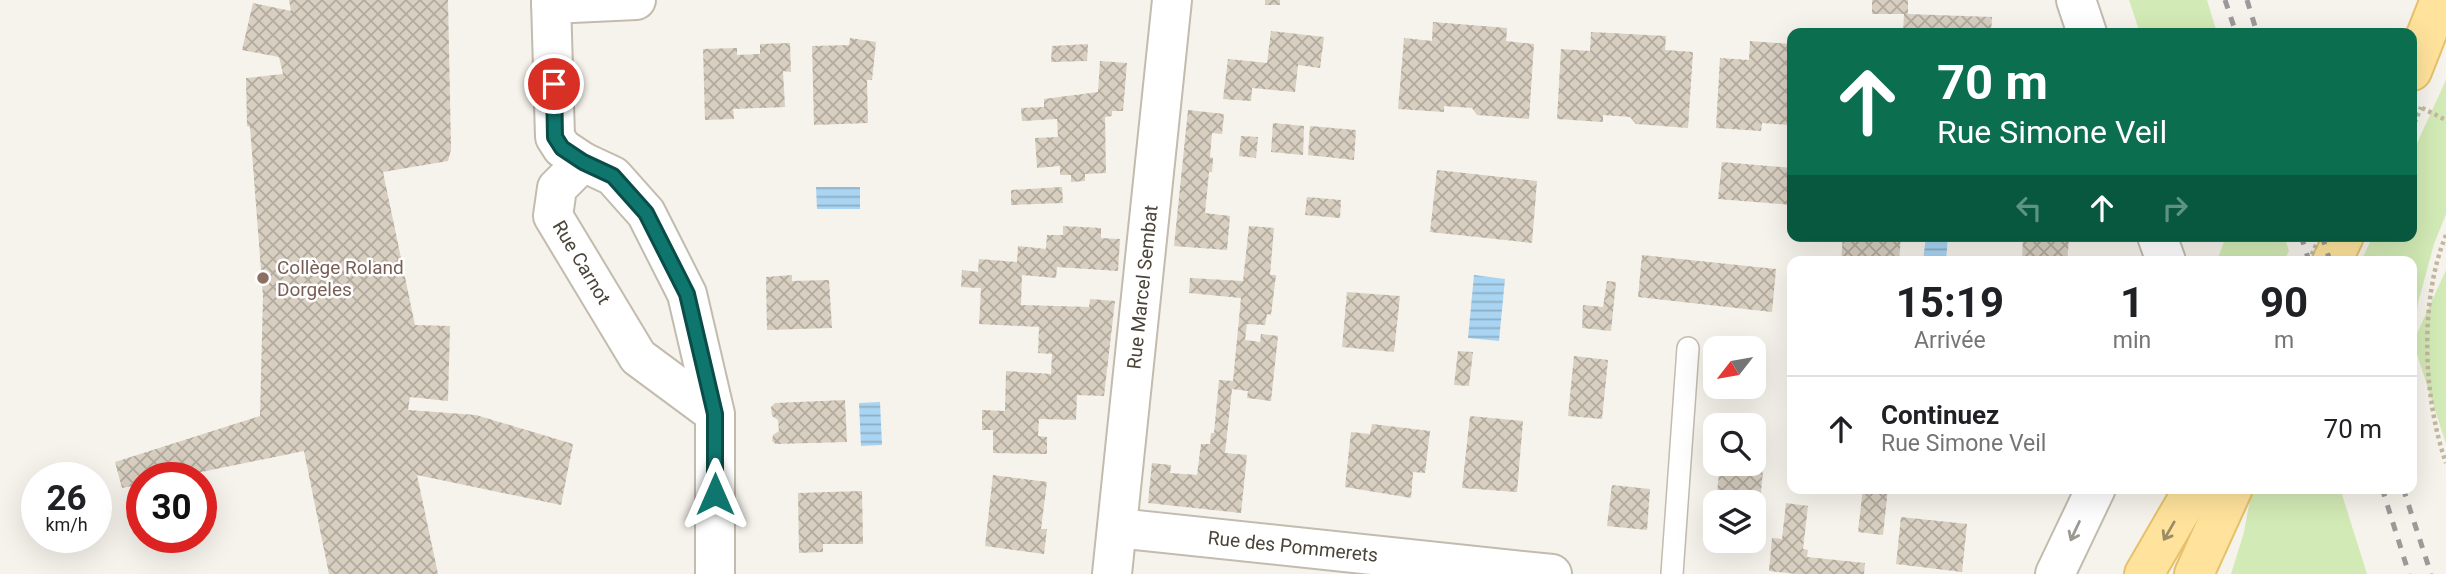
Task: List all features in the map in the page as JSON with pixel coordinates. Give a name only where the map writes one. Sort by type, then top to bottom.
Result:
[{"type":"main road","points":[[2417,58],[2440,0]]},
{"type":"main road","points":[[2144,574],[2191,494]]},
{"type":"main road","points":[[2194,574],[2230,494]]},
{"type":"street","points":[[636,0],[551,2],[555,137],[562,148],[583,162],[613,176],[646,213],[687,294],[715,414],[715,574]]},
{"type":"street","name":"Rue Marcel Sembat","points":[[1112,574],[1172,0]]},
{"type":"street","points":[[2076,0],[2085,28]]},
{"type":"street","name":"Rue Carnot","points":[[583,162],[557,188],[553,216],[638,357],[715,414]]},
{"type":"street","points":[[2055,574],[2093,494]]},
{"type":"street","name":"Rue des Pommerets","points":[[1117,528],[1552,574]]},
{"type":"lane","points":[[1672,574],[1688,348]]},
{"type":"path","points":[[2421,107],[2446,120]]},
{"type":"path","points":[[2446,235],[2437,258],[2426,349],[2438,439],[2446,463]]},
{"type":"green space","points":[[2129,0],[2207,0],[2215,28],[2138,28]]},
{"type":"green space","points":[[2446,80],[2446,214],[2434,244],[2417,312],[2417,256],[2363,256],[2370,242],[2417,242],[2417,143]]},
{"type":"green space","points":[[2224,242],[2286,242],[2289,251],[2286,256],[2219,256]]},
{"type":"green space","points":[[2446,270],[2446,444],[2417,354],[2417,333]]},
{"type":"green space","points":[[2251,494],[2342,494],[2367,574],[2231,574],[2244,532]]},
{"type":"water","points":[[816,187],[860,187],[860,209],[817,209]]},
{"type":"water","points":[[1925,242],[1948,242],[1946,256],[1924,256]]},
{"type":"water","points":[[1474,275],[1505,279],[1499,341],[1468,338]]},
{"type":"water","points":[[880,402],[882,445],[861,446],[859,403]]},
{"type":"building","points":[[289,0],[448,0],[451,149],[448,161],[383,172],[415,325],[450,326],[448,401],[410,397],[408,410],[476,415],[573,444],[561,505],[417,475],[438,574],[329,574],[304,451],[217,469],[217,462],[126,462],[126,487],[122,488],[115,462],[260,416],[263,296],[250,127],[247,126],[246,78],[283,74],[279,57],[242,50],[253,3],[291,11]]},
{"type":"building","points":[[1265,0],[1280,0],[1280,5],[1265,5]]},
{"type":"building","points":[[1872,0],[1908,0],[1908,14],[1992,17],[1991,28],[1903,28],[1904,14],[1872,14]]},
{"type":"building","points":[[1433,22],[1507,28],[1506,41],[1534,44],[1529,119],[1477,115],[1472,108],[1444,106],[1444,112],[1398,109],[1404,38],[1432,41]]},
{"type":"building","points":[[1271,31],[1324,37],[1320,68],[1298,65],[1295,92],[1252,88],[1251,101],[1223,99],[1228,59],[1267,63]]},
{"type":"building","points":[[1591,32],[1666,36],[1665,50],[1693,52],[1688,128],[1636,124],[1630,117],[1603,115],[1603,122],[1557,119],[1561,49],[1590,51]]},
{"type":"building","points":[[850,38],[876,42],[872,80],[867,80],[868,123],[814,125],[812,46],[849,45]]},
{"type":"building","points":[[1750,41],[1787,44],[1787,125],[1762,123],[1761,131],[1716,128],[1720,58],[1749,60]]},
{"type":"building","points":[[790,43],[791,72],[783,71],[785,107],[733,109],[734,119],[705,120],[703,49],[737,48],[737,55],[760,54],[760,44]]},
{"type":"building","points":[[1088,44],[1087,61],[1051,62],[1052,46]]},
{"type":"building","points":[[1100,61],[1127,63],[1123,111],[1112,111],[1112,116],[1105,117],[1106,173],[1085,174],[1085,181],[1071,182],[1071,175],[1060,175],[1060,166],[1037,168],[1035,138],[1058,137],[1057,119],[1022,121],[1021,108],[1044,107],[1044,99],[1098,92]]},
{"type":"building","points":[[1188,110],[1224,114],[1222,134],[1212,133],[1212,172],[1209,172],[1205,213],[1230,216],[1227,250],[1174,246]]},
{"type":"building","points":[[1273,123],[1304,126],[1303,155],[1271,152]]},
{"type":"building","points":[[1310,126],[1356,130],[1354,160],[1308,155]]},
{"type":"building","points":[[1241,136],[1258,137],[1256,158],[1239,156]]},
{"type":"building","points":[[1722,162],[1787,168],[1787,205],[1718,199]]},
{"type":"building","points":[[1437,170],[1537,181],[1532,243],[1430,232]]},
{"type":"building","points":[[1062,187],[1063,203],[1011,205],[1011,190]]},
{"type":"building","points":[[1307,197],[1341,200],[1340,218],[1305,215]]},
{"type":"building","points":[[1063,226],[1101,228],[1101,238],[1120,239],[1118,271],[1057,267],[1056,278],[1022,275],[1021,305],[1089,307],[1090,299],[1115,301],[1104,396],[1077,395],[1076,420],[1039,419],[1038,436],[1047,437],[1047,454],[993,453],[993,430],[982,430],[982,410],[1005,411],[1006,371],[1051,374],[1052,354],[1038,353],[1039,327],[979,324],[981,288],[961,287],[962,270],[978,272],[979,259],[1017,262],[1018,246],[1046,249],[1047,235],[1063,235]]},
{"type":"building","points":[[1249,226],[1274,228],[1270,275],[1276,275],[1271,315],[1267,314],[1265,325],[1247,324],[1245,340],[1260,342],[1261,334],[1278,336],[1271,401],[1247,398],[1248,391],[1232,389],[1225,453],[1247,455],[1241,513],[1148,503],[1152,463],[1171,465],[1170,473],[1197,475],[1201,444],[1210,444],[1211,433],[1214,433],[1219,380],[1233,381],[1241,298],[1189,293],[1190,278],[1243,281]]},
{"type":"building","points":[[1843,242],[1901,242],[1899,256],[1841,256]]},
{"type":"building","points":[[2023,242],[2069,242],[2067,256],[2022,256]]},
{"type":"building","points":[[1642,255],[1776,269],[1772,312],[1638,297]]},
{"type":"building","points":[[792,275],[792,281],[829,280],[832,328],[767,330],[766,277]]},
{"type":"building","points":[[1607,281],[1616,282],[1611,331],[1582,328],[1583,305],[1603,307]]},
{"type":"building","points":[[1347,292],[1400,296],[1394,352],[1342,347]]},
{"type":"building","points":[[1458,351],[1473,352],[1469,386],[1454,385]]},
{"type":"building","points":[[1574,356],[1608,360],[1602,419],[1568,416]]},
{"type":"building","points":[[845,400],[847,442],[776,444],[772,441],[773,435],[779,431],[778,420],[772,416],[771,407],[775,403]]},
{"type":"building","points":[[1470,416],[1523,421],[1517,492],[1462,488]]},
{"type":"building","points":[[1372,424],[1430,431],[1425,473],[1413,472],[1411,498],[1345,487],[1351,432],[1370,434]]},
{"type":"building","points":[[993,475],[1047,482],[1041,529],[1047,529],[1044,554],[985,546]]},
{"type":"building","points":[[1719,476],[1763,476],[1761,490],[1717,490]]},
{"type":"building","points":[[1612,485],[1650,489],[1647,530],[1607,526]]},
{"type":"building","points":[[862,491],[863,544],[823,544],[823,552],[799,553],[798,493]]},
{"type":"building","points":[[1862,494],[1887,494],[1883,535],[1858,532]]},
{"type":"building","points":[[1786,503],[1808,506],[1803,549],[1808,550],[1807,557],[1865,563],[1864,574],[1796,574],[1769,571],[1772,538],[1782,539]]},
{"type":"building","points":[[1901,517],[1967,524],[1962,572],[1896,564]]},
{"type":"railway","points":[[2225,0],[2234,28]]},
{"type":"railway","points":[[2247,0],[2255,28]]},
{"type":"railway","points":[[2303,242],[2307,256]]},
{"type":"railway","points":[[2324,242],[2328,256]]},
{"type":"railway","points":[[2384,494],[2409,574]]},
{"type":"railway","points":[[2405,494],[2431,574]]},
{"type":"place","name":"Collège Roland Dorgeles","points":[[263,278]]},
{"type":"route","points":[[554,84],[555,137],[562,148],[583,162],[613,176],[646,213],[687,294],[715,414],[715,494]]}]
